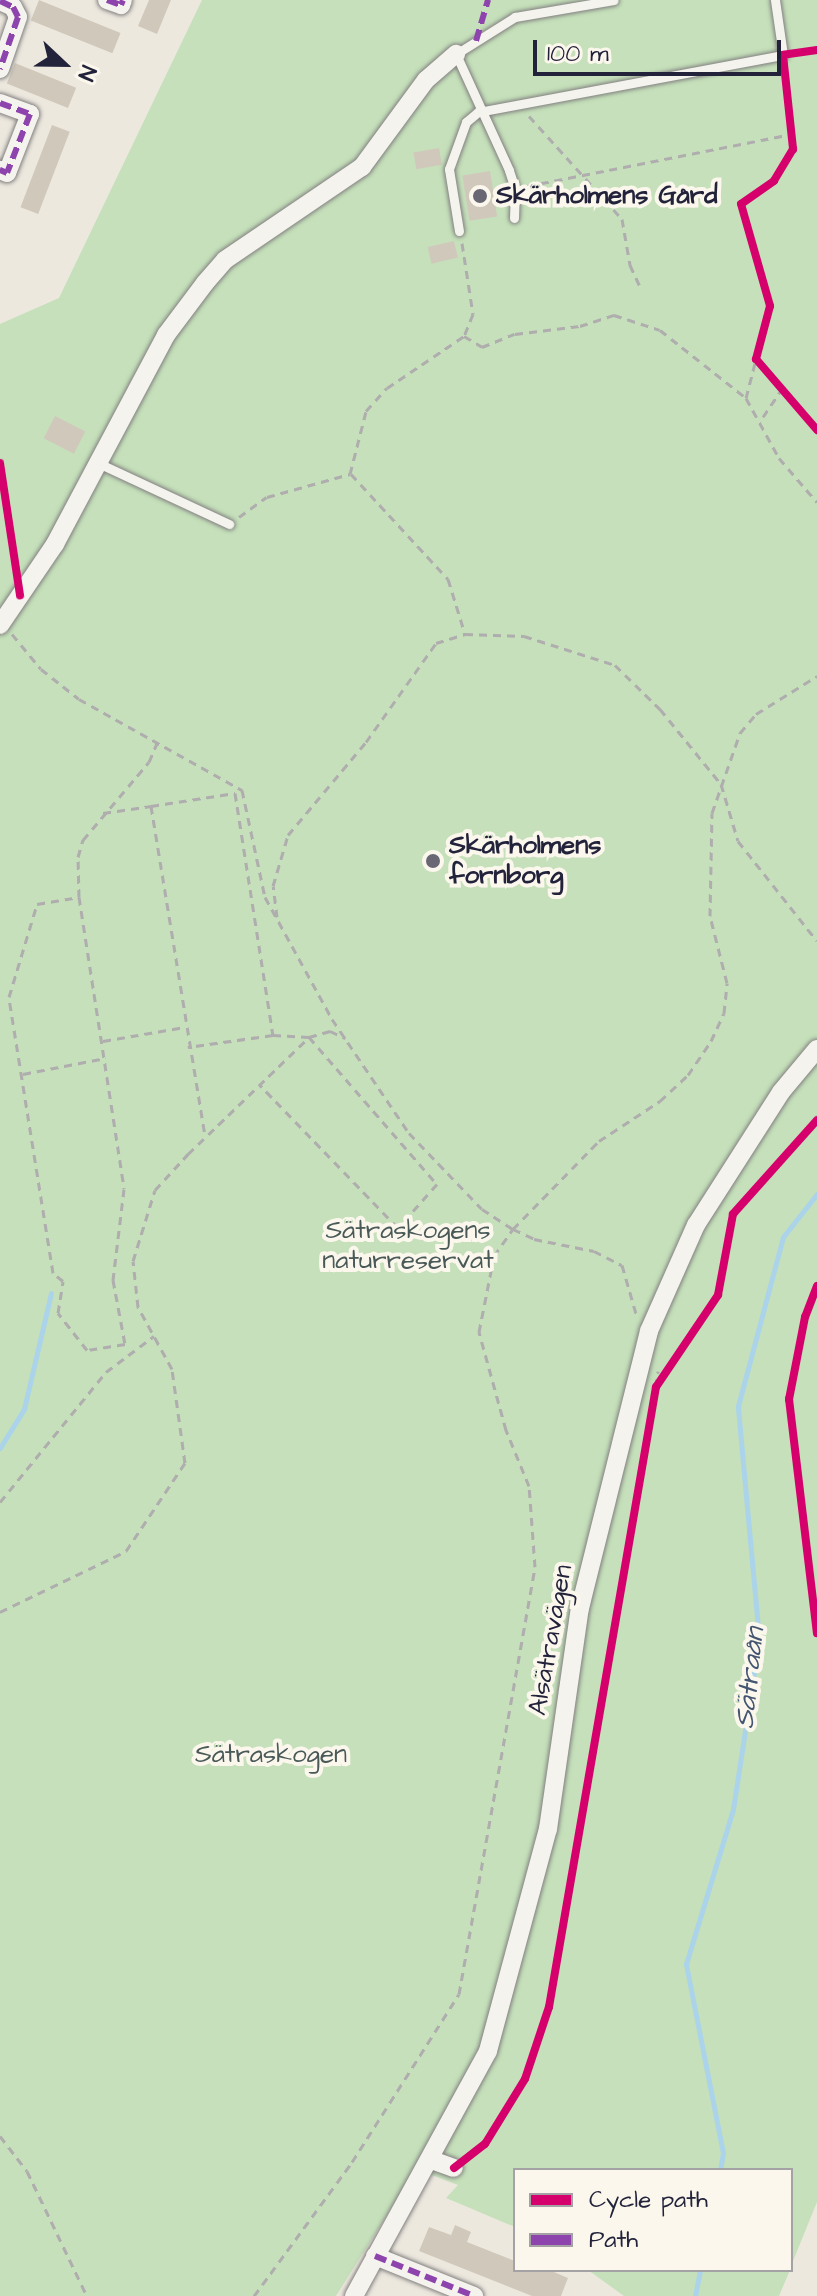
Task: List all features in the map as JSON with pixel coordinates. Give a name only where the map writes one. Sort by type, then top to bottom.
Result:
[{"type":"street","points":[[107,0],[121,5],[123,0]]},
{"type":"street","points":[[0,1],[13,7],[18,17],[0,69]]},
{"type":"street","points":[[2,623],[55,544],[166,335],[205,283],[225,260],[362,167],[426,80],[456,54]]},
{"type":"street","points":[[0,103],[30,114],[7,173],[0,170]]},
{"type":"street","name":"Alsätravägen","points":[[354,2296],[432,2160],[488,2051],[544,1844],[580,1608],[649,1331],[696,1225],[781,1092],[817,1049]]},
{"type":"street","points":[[432,2160],[454,2168]]},
{"type":"street","points":[[375,2256],[474,2296]]},
{"type":"lane","points":[[514,218],[515,189],[478,112],[456,54],[515,17],[614,0]]},
{"type":"lane","points":[[459,231],[449,169],[466,122],[478,112],[783,55],[775,0]]},
{"type":"lane","points":[[96,462],[229,524]]},
{"type":"path","points":[[519,104],[622,219],[630,265],[641,289]]},
{"type":"path","points":[[791,121],[793,149]]},
{"type":"path","points":[[515,189],[792,134]]},
{"type":"path","points":[[350,474],[366,411],[387,388],[464,336],[473,314],[459,231]]},
{"type":"path","points":[[464,336],[482,347],[515,334],[580,326],[614,315],[660,330],[746,398],[762,419],[779,458],[817,502]]},
{"type":"path","points":[[746,398],[760,346]]},
{"type":"path","points":[[756,359],[764,368]]},
{"type":"path","points":[[772,377],[792,398]]},
{"type":"path","points":[[762,419],[783,387]]},
{"type":"path","points":[[229,524],[267,497],[350,474]]},
{"type":"path","points":[[350,474],[448,579],[465,634]]},
{"type":"path","points":[[2,623],[58,684],[242,790],[265,897],[350,1044],[409,1133],[482,1209],[513,1229],[534,1239],[594,1251],[622,1265],[639,1324],[649,1331]]},
{"type":"path","points":[[278,921],[273,886],[288,835],[366,742],[436,643],[465,634],[524,636],[615,665],[660,709],[721,784],[738,841],[817,941]]},
{"type":"path","points":[[254,2296],[335,2186],[459,1994],[535,1567],[529,1486],[501,1416],[479,1332],[494,1256],[513,1229],[599,1141],[660,1101],[688,1075],[717,1027],[727,983],[710,916],[708,871],[712,813],[740,733],[756,714],[817,676]]},
{"type":"path","points":[[79,897],[37,904],[9,997],[53,1273],[63,1281],[58,1313],[87,1350],[125,1344],[113,1280],[124,1189],[79,897],[78,857],[102,813],[141,772],[157,743]]},
{"type":"path","points":[[102,813],[235,793],[273,1035]]},
{"type":"path","points":[[151,806],[205,1137]]},
{"type":"path","points":[[103,1041],[185,1027]]},
{"type":"path","points":[[188,1047],[273,1035],[309,1037],[330,1031],[350,1044]]},
{"type":"path","points":[[260,1085],[398,1228],[437,1184],[309,1037]]},
{"type":"path","points":[[0,1612],[126,1551],[185,1463],[172,1369],[138,1307],[133,1261],[155,1190],[309,1037]]},
{"type":"path","points":[[21,1074],[105,1058]]},
{"type":"path","points":[[0,1502],[106,1372],[154,1336]]},
{"type":"path","points":[[656,1387],[674,1361]]},
{"type":"path","points":[[653,1402],[659,1363]]},
{"type":"path","points":[[0,2136],[27,2171],[87,2296]]},
{"type":"green space","name":"Sätraskogen","points":[[202,0],[817,0],[817,2202],[793,2261],[793,2168],[513,2168],[513,2226],[446,2198],[458,2185],[416,2169],[336,2296],[0,2296],[0,324],[59,298]]},
{"type":"green space","points":[[591,2272],[789,2272],[779,2296],[624,2296]]},
{"type":"building","points":[[39,0],[121,33],[112,53],[31,20]]},
{"type":"building","points":[[149,0],[171,0],[157,34],[138,26]]},
{"type":"building","points":[[15,63],[76,88],[68,108],[7,83]]},
{"type":"building","points":[[52,125],[70,132],[38,214],[20,207]]},
{"type":"building","points":[[439,148],[442,165],[416,169],[413,153]]},
{"type":"building","name":"Skärholmens Gård","points":[[490,171],[497,216],[470,221],[462,175]]},
{"type":"building","points":[[454,241],[458,258],[432,264],[428,247]]},
{"type":"building","points":[[55,416],[85,431],[74,454],[44,438]]},
{"type":"building","points":[[455,2225],[471,2232],[467,2242],[513,2260],[513,2272],[554,2272],[568,2278],[561,2296],[532,2296],[419,2251],[429,2227],[451,2235]]},
{"type":"waterway","name":"Sätraån","points":[[720,2168],[723,2153],[686,1964],[733,1809],[759,1639],[738,1406],[783,1237],[817,1194]]},
{"type":"waterway","points":[[0,1448],[24,1409],[51,1293]]},
{"type":"waterway","name":"Sätraån","points":[[695,2296],[700,2272]]},
{"type":"marked path","points":[[107,0],[121,5],[123,0]]},
{"type":"marked path","points":[[476,41],[488,0]]},
{"type":"marked path","points":[[0,1],[13,7],[18,17],[0,69]]},
{"type":"marked path","points":[[0,103],[30,114],[7,173],[0,170]]},
{"type":"marked path","points":[[375,2256],[474,2296]]},
{"type":"cycle path","points":[[817,50],[783,55],[793,149],[774,181],[741,204],[770,306],[756,359],[817,430]]},
{"type":"cycle path","points":[[0,463],[20,595]]},
{"type":"cycle path","points":[[454,2168],[485,2144],[525,2079],[549,2007],[656,1387],[718,1295],[733,1214],[817,1120]]},
{"type":"cycle path","points":[[817,1286],[805,1317],[789,1399],[817,1633]]},
{"type":"place","name":"Skärholmens Gård","points":[[480,196]]},
{"type":"place","name":"Skärholmens fornborg","points":[[433,861]]},
{"type":"park label","name":"Sätraskogens naturreservat","points":[[408,1246]]}]
